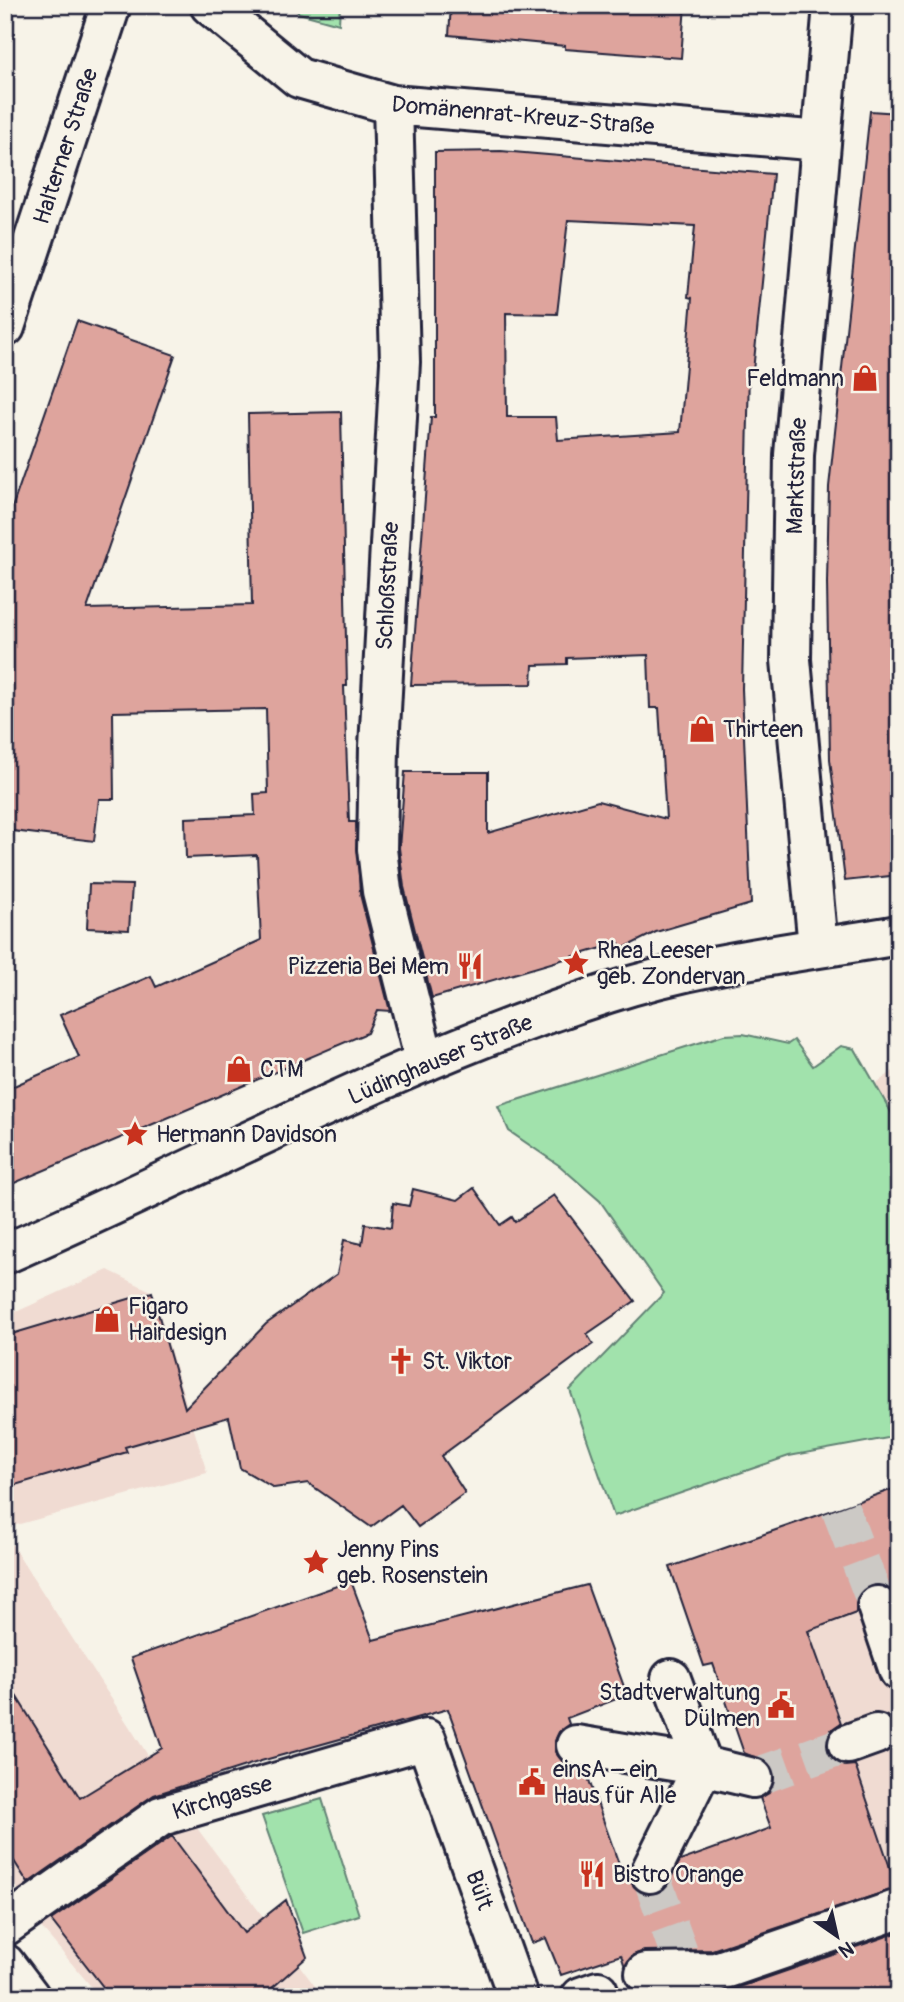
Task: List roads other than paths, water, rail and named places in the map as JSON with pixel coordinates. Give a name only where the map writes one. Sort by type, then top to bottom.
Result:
[{"type":"street","name":"Halterner Straße","points":[[5,327],[111,5]]},
{"type":"street","name":"Domänenrat-Kreuz-Straße","points":[[211,5],[299,78],[393,105],[821,141]]},
{"type":"street","name":"Marktstraße","points":[[818,947],[791,660],[794,455],[833,5]]},
{"type":"street","name":"Schloßstraße","points":[[393,105],[400,362],[379,747],[377,849],[382,891],[425,1062]]},
{"type":"street","name":"Lüdinghauser Straße","points":[[5,1254],[425,1062],[609,992],[746,958],[899,936]]},
{"type":"street","points":[[650,1872],[703,1766],[671,1679]]},
{"type":"street","name":"Bült","points":[[426,1739],[456,1777],[518,1997]]},
{"type":"street","name":"Kirchgasse","points":[[5,1926],[161,1816],[426,1739]]},
{"type":"street","points":[[576,1745],[703,1766],[753,1778]]},
{"type":"street","points":[[645,1973],[681,1962],[716,1972],[899,1909]]},
{"type":"street","points":[[5,1965],[30,1997]]},
{"type":"tunnel","points":[[840,1508],[877,1606]]},
{"type":"tunnel","points":[[753,1778],[848,1744]]},
{"type":"tunnel","points":[[650,1873],[679,1953]]},
{"type":"place","name":"Feldmann","points":[[865,378]]},
{"type":"place","name":"Thirteen","points":[[702,729]]},
{"type":"place","name":"Rhea Leeser geb. Zondervan","points":[[576,963]]},
{"type":"place","name":"Pizzeria Bei Mem","points":[[470,966]]},
{"type":"place","name":"CTM","points":[[239,1069]]},
{"type":"place","name":"Hermann Davidson","points":[[135,1134]]},
{"type":"place","name":"Figaro Hairdesign","points":[[107,1319]]},
{"type":"place","name":"St. Viktor","points":[[401,1361]]},
{"type":"place","name":"Jenny Pins geb. Rosenstein","points":[[316,1562]]},
{"type":"place","name":"Stadtverwaltung Dülmen","points":[[781,1705]]},
{"type":"place","name":"einsA – ein Haus für Alle","points":[[532,1782]]},
{"type":"place","name":"Bistro Orange","points":[[592,1874]]}]
